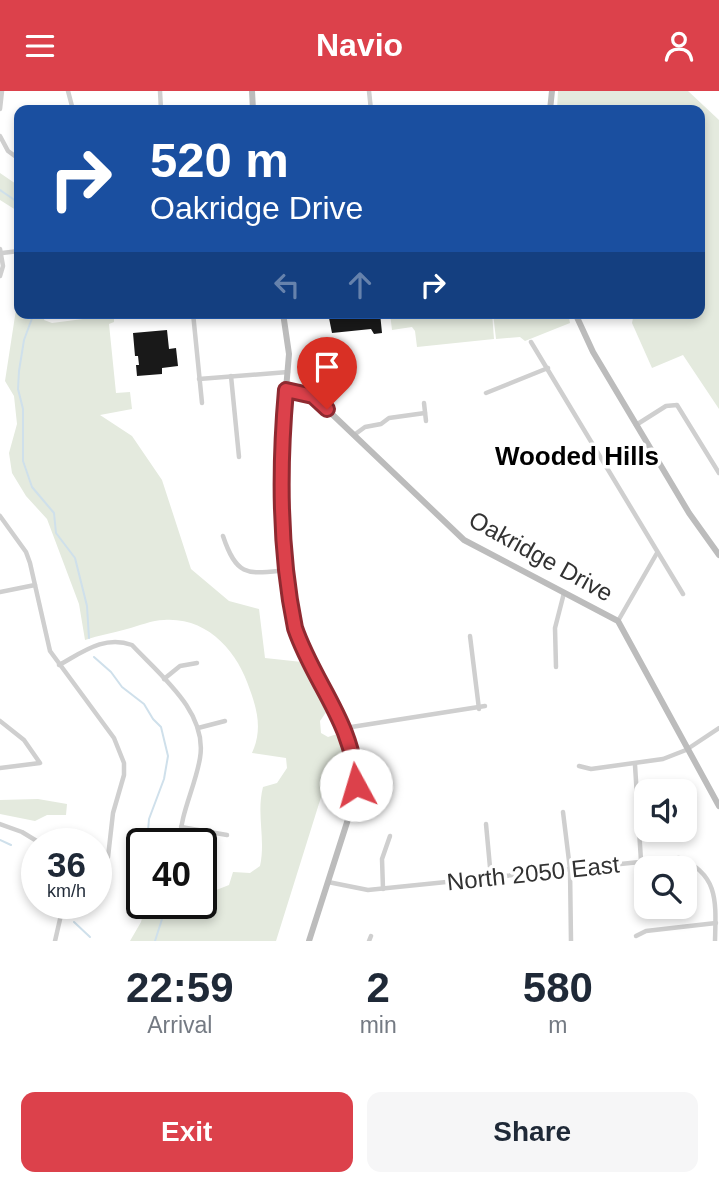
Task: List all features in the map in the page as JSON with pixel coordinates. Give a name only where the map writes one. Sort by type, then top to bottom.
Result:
[{"type":"street","points":[[0,109],[2,91]]},
{"type":"street","points":[[0,136],[8,151],[14,155]]},
{"type":"street","points":[[0,276],[3,266],[1,251]]},
{"type":"street","points":[[194,319],[202,403]]},
{"type":"street","points":[[285,319],[289,353],[280,460],[291,609],[301,647],[345,728],[354,758],[356,785],[309,941]]},
{"type":"street","points":[[578,319],[593,352],[636,425],[698,527],[719,555]]},
{"type":"street","points":[[531,342],[683,594]]},
{"type":"street","points":[[486,393],[548,368]]},
{"type":"street","points":[[199,379],[288,372]]},
{"type":"street","points":[[232,376],[239,457]]},
{"type":"street","name":"Oakridge Drive","points":[[286,390],[313,396],[464,540],[618,621],[630,638],[686,750],[719,806]]},
{"type":"street","points":[[424,403],[426,421]]},
{"type":"street","points":[[636,425],[666,406],[677,405],[719,473]]},
{"type":"street","points":[[354,435],[365,427],[381,424],[388,418],[425,413]]},
{"type":"street","points":[[0,516],[26,552],[50,650],[114,738],[124,763],[124,775],[111,828]]},
{"type":"street","points":[[223,536],[229,555],[238,568],[249,574],[287,570]]},
{"type":"street","points":[[618,621],[658,552]]},
{"type":"street","points":[[0,592],[35,585]]},
{"type":"street","points":[[556,667],[555,628],[564,592]]},
{"type":"street","points":[[470,636],[479,709]]},
{"type":"street","points":[[59,665],[96,644],[119,640],[132,645],[189,709],[198,728],[200,758],[181,827],[228,835]]},
{"type":"street","points":[[164,679],[180,666],[197,663]]},
{"type":"street","points":[[345,728],[485,706]]},
{"type":"street","points":[[198,728],[225,721]]},
{"type":"street","points":[[0,722],[24,740],[40,763],[0,768]]},
{"type":"street","points":[[579,766],[591,769],[663,759],[686,750],[719,728]]},
{"type":"street","points":[[635,765],[636,779]]},
{"type":"street","points":[[563,812],[570,869],[570,941]]},
{"type":"street","points":[[0,824],[21,832]]},
{"type":"street","points":[[486,824],[491,878]]},
{"type":"street","points":[[383,889],[382,859],[390,836]]},
{"type":"street","name":"North 2050 East","points":[[328,882],[358,889],[383,889],[634,862]]},
{"type":"street","name":"North 2050 East","points":[[697,866],[713,884],[716,941]]},
{"type":"street","points":[[55,941],[60,919]]},
{"type":"street","points":[[636,936],[646,931],[716,923]]},
{"type":"shaded area","points":[[558,91],[688,91],[703,105],[557,105]]},
{"type":"shaded area","points":[[705,107],[719,120],[719,409],[683,355],[652,368],[632,323],[633,319],[705,319]]},
{"type":"shaded area","points":[[0,173],[14,183],[14,209],[0,200]]},
{"type":"shaded area","points":[[15,319],[44,319],[52,323],[114,319],[114,322],[109,324],[116,393],[130,392],[132,409],[100,415],[132,436],[162,480],[191,569],[229,601],[259,609],[265,658],[302,662],[329,708],[320,721],[321,733],[328,737],[340,733],[352,779],[327,778],[276,941],[130,941],[142,919],[217,919],[217,890],[229,885],[233,872],[250,873],[260,866],[260,807],[263,787],[277,783],[287,768],[286,758],[252,753],[258,721],[245,676],[229,650],[207,631],[194,624],[159,620],[85,640],[79,604],[47,519],[26,496],[12,473],[9,453],[17,424],[14,396],[5,381]]},
{"type":"shaded area","points":[[391,319],[492,319],[494,339],[417,347],[412,327],[392,330]]},
{"type":"shaded area","points":[[494,319],[569,319],[570,323],[525,341],[520,337],[496,339]]},
{"type":"shaded area","points":[[38,799],[67,804],[66,815],[47,815],[35,821],[0,814],[0,800]]},
{"type":"building","points":[[329,319],[381,319],[382,333],[374,334],[371,329],[332,333]]},
{"type":"building","points":[[167,330],[169,349],[176,348],[178,366],[162,368],[162,374],[137,376],[136,365],[139,365],[138,356],[135,356],[133,333]]},
{"type":"waterway","points":[[0,190],[14,200]]},
{"type":"waterway","points":[[32,319],[24,340],[19,371],[18,389],[23,409],[23,461],[32,487],[54,513],[56,533],[75,558],[87,606],[89,638]]},
{"type":"waterway","points":[[94,657],[111,672],[122,687],[144,704],[161,727],[168,756],[164,779],[148,828]]},
{"type":"waterway","points":[[0,840],[11,845]]},
{"type":"waterway","points":[[155,941],[162,919]]},
{"type":"waterway","points":[[74,922],[90,937]]},
{"type":"district","name":"Wooded Hills","points":[[577,456]]},
{"type":"route","points":[[327,409],[313,396],[286,390],[280,460],[281,497],[295,628],[301,647],[345,728],[354,758],[356,785]]}]
